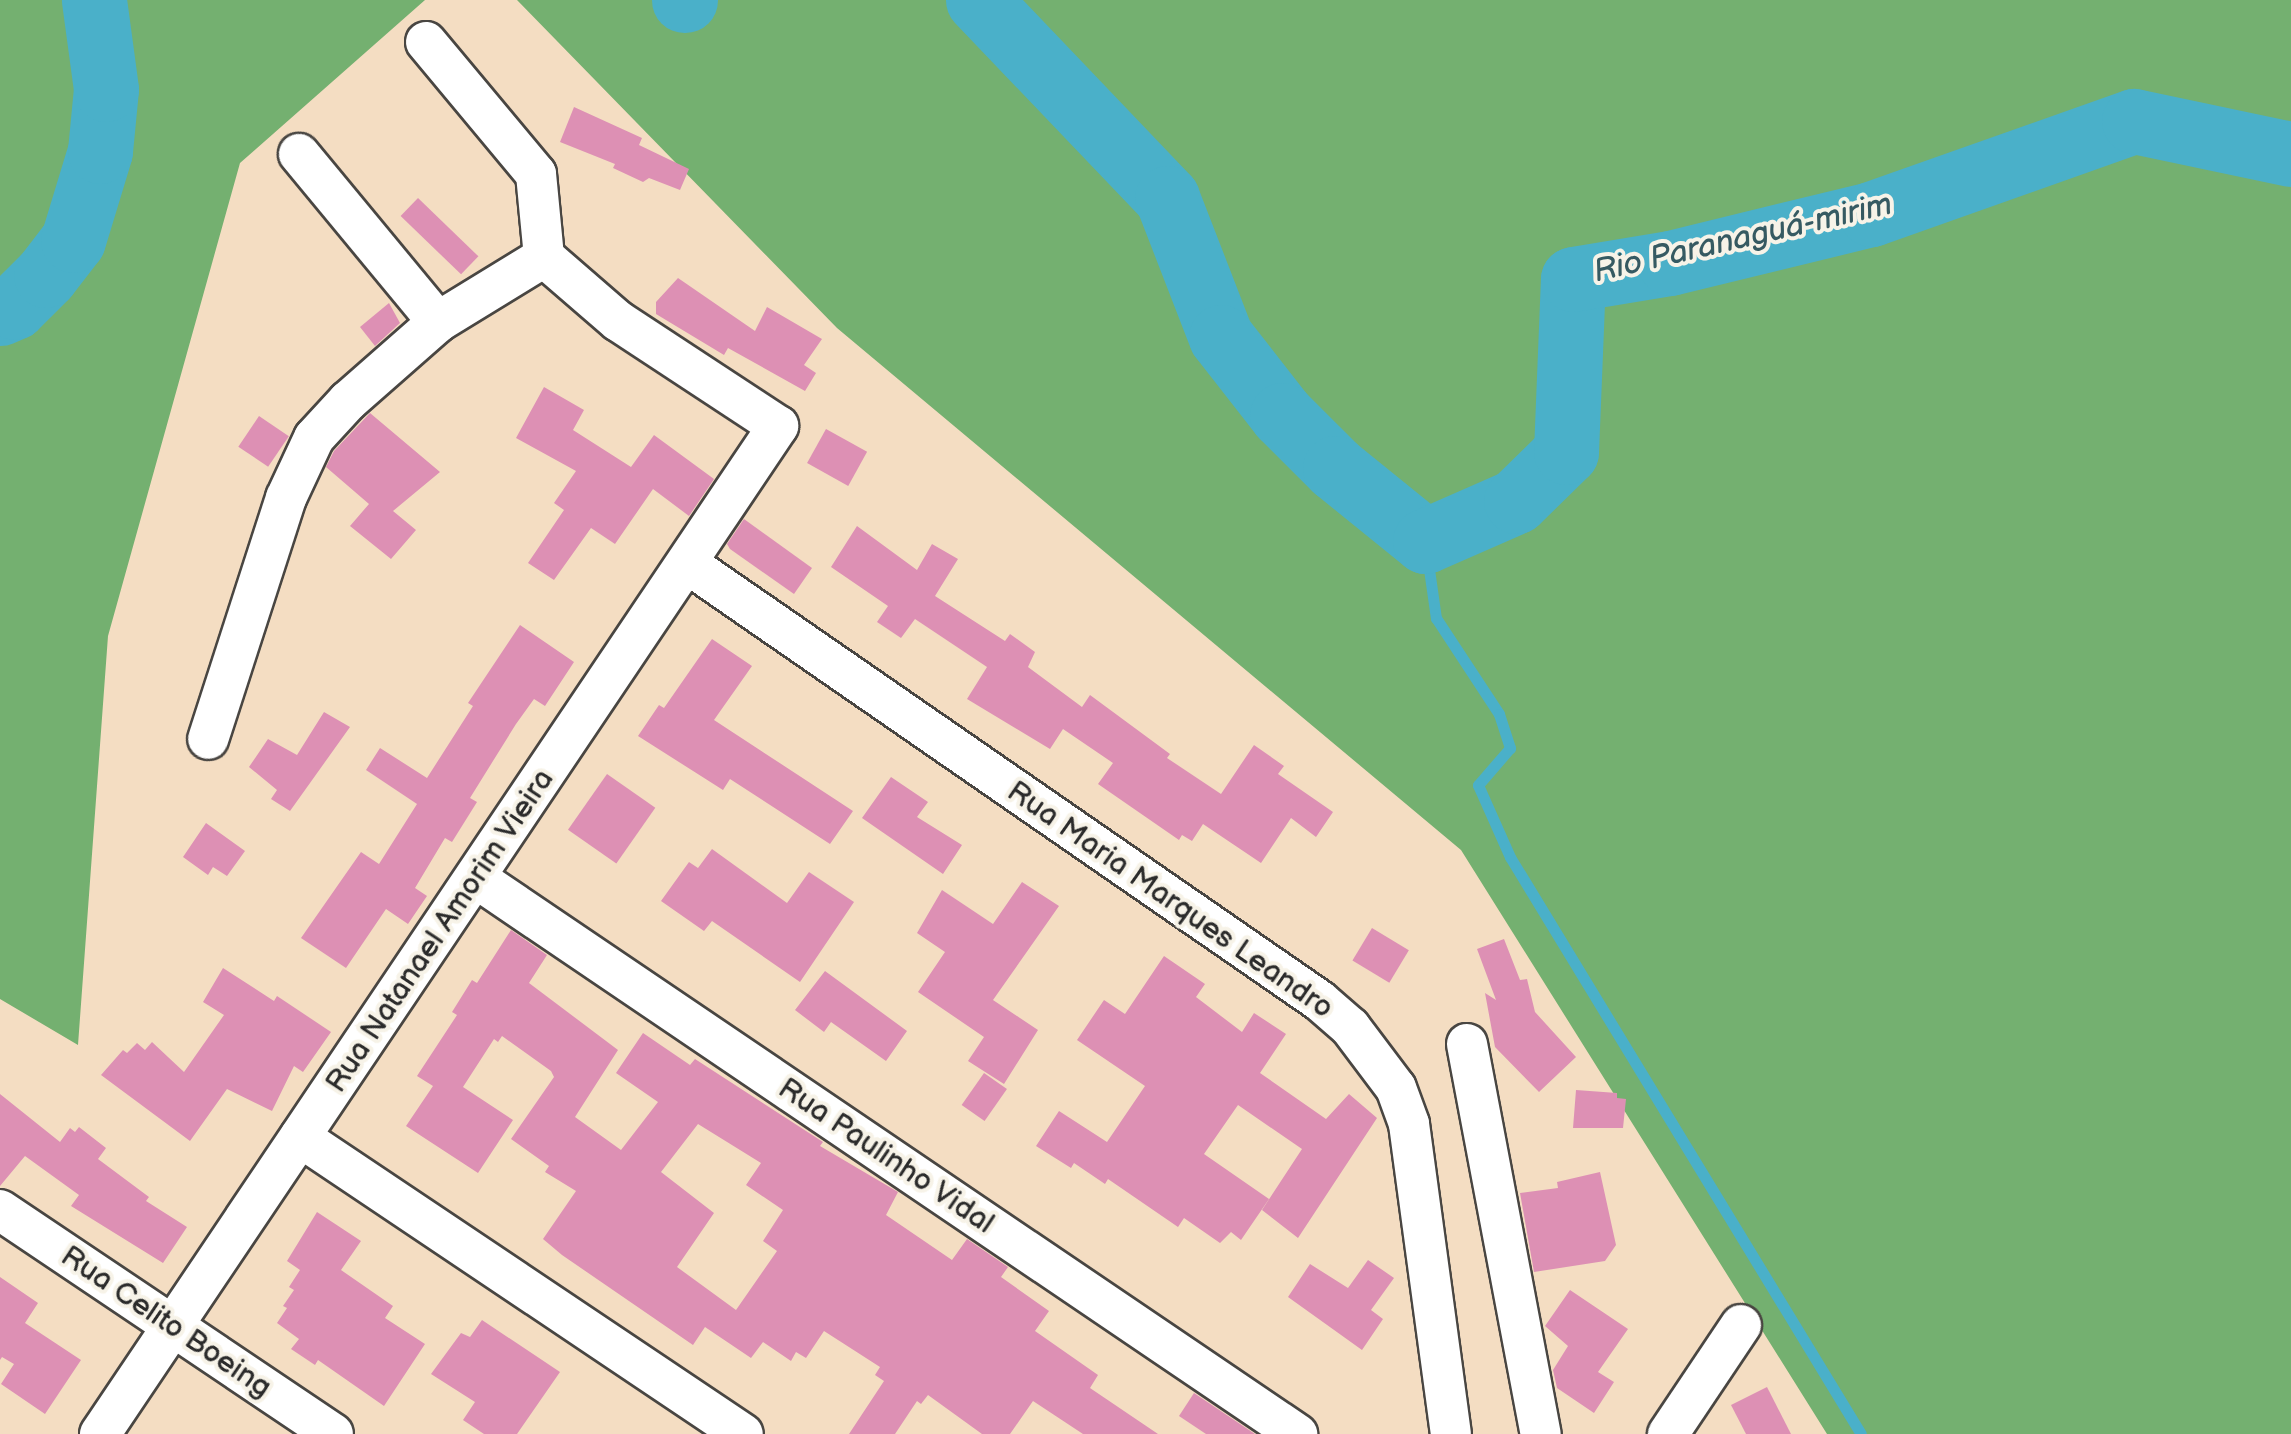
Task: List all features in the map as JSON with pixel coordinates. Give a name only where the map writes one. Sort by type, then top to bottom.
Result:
[{"type":"street","points":[[208,739],[286,498],[314,438],[348,401],[438,322],[544,257],[536,174],[426,42]]},
{"type":"street","points":[[299,154],[438,322]]},
{"type":"street","name":"Rua Natanael Amorim Vieira","points":[[100,1434],[778,426],[618,321],[544,257]]},
{"type":"street","name":"Rua Maria Marques Leandro","points":[[688,564],[1320,1001],[1350,1027],[1396,1088],[1408,1124],[1451,1434]]},
{"type":"street","name":"Rua Paulinho Vidal","points":[[476,878],[1297,1434]]},
{"type":"street","points":[[1467,1044],[1541,1434]]},
{"type":"street","points":[[300,1137],[743,1434]]},
{"type":"street","name":"Rua Celito Boeing","points":[[0,1210],[332,1434]]},
{"type":"street","points":[[1668,1434],[1740,1325]]},
{"type":"green space","points":[[0,0],[425,0],[240,163],[108,636],[78,1045],[0,999]]},
{"type":"green space","points":[[517,0],[2291,0],[2291,1434],[1827,1434],[1461,850],[837,328]]},
{"type":"building","points":[[574,107],[642,138],[639,145],[689,169],[680,190],[649,178],[643,182],[613,168],[615,164],[560,142]]},
{"type":"building","points":[[418,198],[478,256],[461,274],[401,216]]},
{"type":"building","points":[[678,278],[755,331],[767,307],[822,339],[804,365],[816,373],[805,391],[728,348],[724,355],[656,314],[656,302]]},
{"type":"building","points":[[389,303],[400,323],[375,346],[360,327]]},
{"type":"building","points":[[544,387],[584,410],[573,430],[631,467],[654,435],[714,479],[689,516],[653,489],[615,544],[591,528],[554,580],[528,563],[564,510],[554,503],[576,471],[516,438]]},
{"type":"building","points":[[370,413],[440,472],[393,511],[416,530],[391,559],[350,526],[369,504],[326,467],[334,451]]},
{"type":"building","points":[[259,416],[289,436],[268,467],[238,447]]},
{"type":"building","points":[[826,429],[867,452],[848,486],[807,463]]},
{"type":"building","points":[[744,519],[812,568],[794,594],[730,549],[727,544]]},
{"type":"building","points":[[857,526],[917,570],[932,544],[958,559],[935,596],[1005,641],[1010,634],[1035,652],[1028,667],[1082,707],[1090,695],[1170,754],[1167,758],[1221,794],[1254,745],[1284,766],[1278,774],[1333,812],[1316,837],[1291,818],[1261,863],[1203,824],[1192,841],[1182,835],[1179,840],[1098,784],[1113,763],[1063,729],[1050,749],[967,699],[987,667],[915,619],[901,638],[877,622],[888,606],[831,567]]},
{"type":"building","points":[[520,625],[574,662],[545,706],[534,699],[516,724],[470,798],[477,802],[452,842],[445,838],[415,888],[427,896],[408,924],[386,909],[346,968],[301,938],[361,852],[379,864],[417,804],[366,770],[380,748],[427,778],[473,706],[468,703]]},
{"type":"building","points":[[712,639],[752,666],[714,720],[853,811],[830,844],[730,779],[723,790],[638,736],[659,705],[664,708]]},
{"type":"building","points":[[324,712],[350,727],[290,811],[271,799],[277,790],[249,767],[268,739],[297,755]]},
{"type":"building","points":[[607,774],[655,808],[616,864],[568,830]]},
{"type":"building","points":[[891,777],[928,802],[917,817],[962,845],[943,874],[862,818]]},
{"type":"building","points":[[206,823],[245,851],[227,876],[213,867],[208,875],[183,857]]},
{"type":"building","points":[[712,849],[787,903],[809,872],[854,902],[800,982],[712,921],[704,931],[661,901],[689,862],[698,868]]},
{"type":"building","points":[[1022,882],[1059,906],[993,1000],[1038,1030],[1004,1084],[968,1061],[984,1037],[918,992],[945,952],[917,933],[942,890],[993,924]]},
{"type":"building","points":[[1372,928],[1409,950],[1389,983],[1352,961]]},
{"type":"building","points":[[511,930],[547,955],[529,983],[618,1050],[575,1117],[621,1150],[658,1102],[616,1073],[643,1033],[690,1065],[695,1059],[823,1142],[820,1146],[898,1192],[886,1215],[952,1260],[967,1239],[1008,1267],[1001,1277],[1049,1311],[1035,1331],[1098,1375],[1090,1388],[1158,1434],[1083,1434],[1033,1401],[1010,1434],[982,1434],[928,1395],[921,1404],[917,1401],[895,1434],[849,1434],[884,1381],[875,1375],[880,1367],[824,1331],[806,1358],[796,1352],[791,1361],[763,1342],[751,1358],[705,1327],[693,1345],[543,1239],[576,1191],[545,1172],[549,1166],[511,1139],[554,1077],[551,1071],[502,1036],[498,1042],[494,1039],[463,1087],[513,1120],[478,1173],[406,1126],[433,1086],[417,1076],[457,1015],[452,1012],[472,980],[477,983]],"holes":[[[698,1124],[761,1163],[746,1185],[783,1210],[763,1241],[777,1251],[736,1310],[677,1267],[714,1213],[661,1172]]]},
{"type":"building","points":[[1504,939],[1520,980],[1527,979],[1535,1012],[1576,1057],[1539,1092],[1495,1047],[1485,993],[1496,1000],[1477,949]]},
{"type":"building","points":[[1164,956],[1205,984],[1196,997],[1242,1032],[1254,1013],[1286,1034],[1260,1073],[1326,1119],[1349,1094],[1377,1118],[1298,1238],[1262,1210],[1302,1149],[1238,1105],[1204,1154],[1269,1199],[1241,1240],[1231,1232],[1220,1243],[1184,1218],[1178,1227],[1108,1179],[1105,1184],[1074,1163],[1071,1168],[1036,1146],[1059,1111],[1107,1142],[1145,1086],[1077,1040],[1104,1000],[1125,1014]]},
{"type":"building","points":[[223,968],[274,1001],[277,996],[331,1032],[303,1072],[294,1066],[272,1111],[227,1089],[190,1141],[101,1075],[123,1050],[127,1053],[137,1043],[145,1050],[152,1042],[184,1072],[224,1015],[203,1002]]},
{"type":"building","points":[[825,971],[907,1031],[886,1061],[831,1022],[824,1032],[795,1010]]},
{"type":"building","points":[[984,1073],[1007,1089],[985,1121],[962,1105]]},
{"type":"building","points":[[1576,1090],[1617,1093],[1617,1098],[1626,1099],[1623,1128],[1573,1128]]},
{"type":"building","points":[[0,1094],[60,1142],[70,1128],[75,1132],[79,1127],[106,1148],[98,1159],[149,1197],[146,1201],[187,1227],[163,1263],[71,1206],[79,1195],[25,1156],[0,1186]]},
{"type":"building","points":[[1600,1172],[1616,1245],[1605,1261],[1534,1272],[1520,1193],[1558,1188],[1557,1182]]},
{"type":"building","points":[[317,1212],[361,1241],[341,1270],[393,1306],[385,1318],[425,1344],[384,1406],[318,1360],[315,1365],[291,1349],[299,1339],[277,1323],[294,1290],[289,1287],[300,1270],[287,1261]]},
{"type":"building","points":[[1368,1260],[1394,1278],[1371,1310],[1383,1319],[1362,1350],[1288,1297],[1310,1264],[1348,1288]]},
{"type":"building","points":[[0,1277],[38,1303],[25,1323],[81,1360],[45,1414],[1,1384],[14,1364],[2,1357],[0,1360]]},
{"type":"building","points":[[1570,1290],[1628,1329],[1598,1372],[1614,1382],[1594,1413],[1557,1388],[1553,1370],[1568,1346],[1545,1326]]},
{"type":"building","points":[[482,1320],[560,1372],[517,1434],[484,1434],[463,1420],[475,1402],[431,1374],[461,1333],[470,1337]]},
{"type":"building","points":[[1767,1387],[1791,1434],[1746,1434],[1731,1405]]},
{"type":"building","points":[[1194,1393],[1255,1434],[1206,1434],[1179,1416]]},
{"type":"waterway","name":"Rio Paranaguá-mirim","points":[[0,313],[14,307],[73,240],[100,151],[106,89],[94,0]]},
{"type":"waterway","name":"Rio Paranaguá-mirim","points":[[978,0],[1167,198],[1221,337],[1282,415],[1335,468],[1425,541],[1516,501],[1566,452],[1573,279],[1670,263],[1871,214],[2134,121],[2291,154]]},
{"type":"waterway","points":[[1425,541],[1436,618],[1499,714],[1510,748],[1478,785],[1510,857],[1861,1434]]}]
